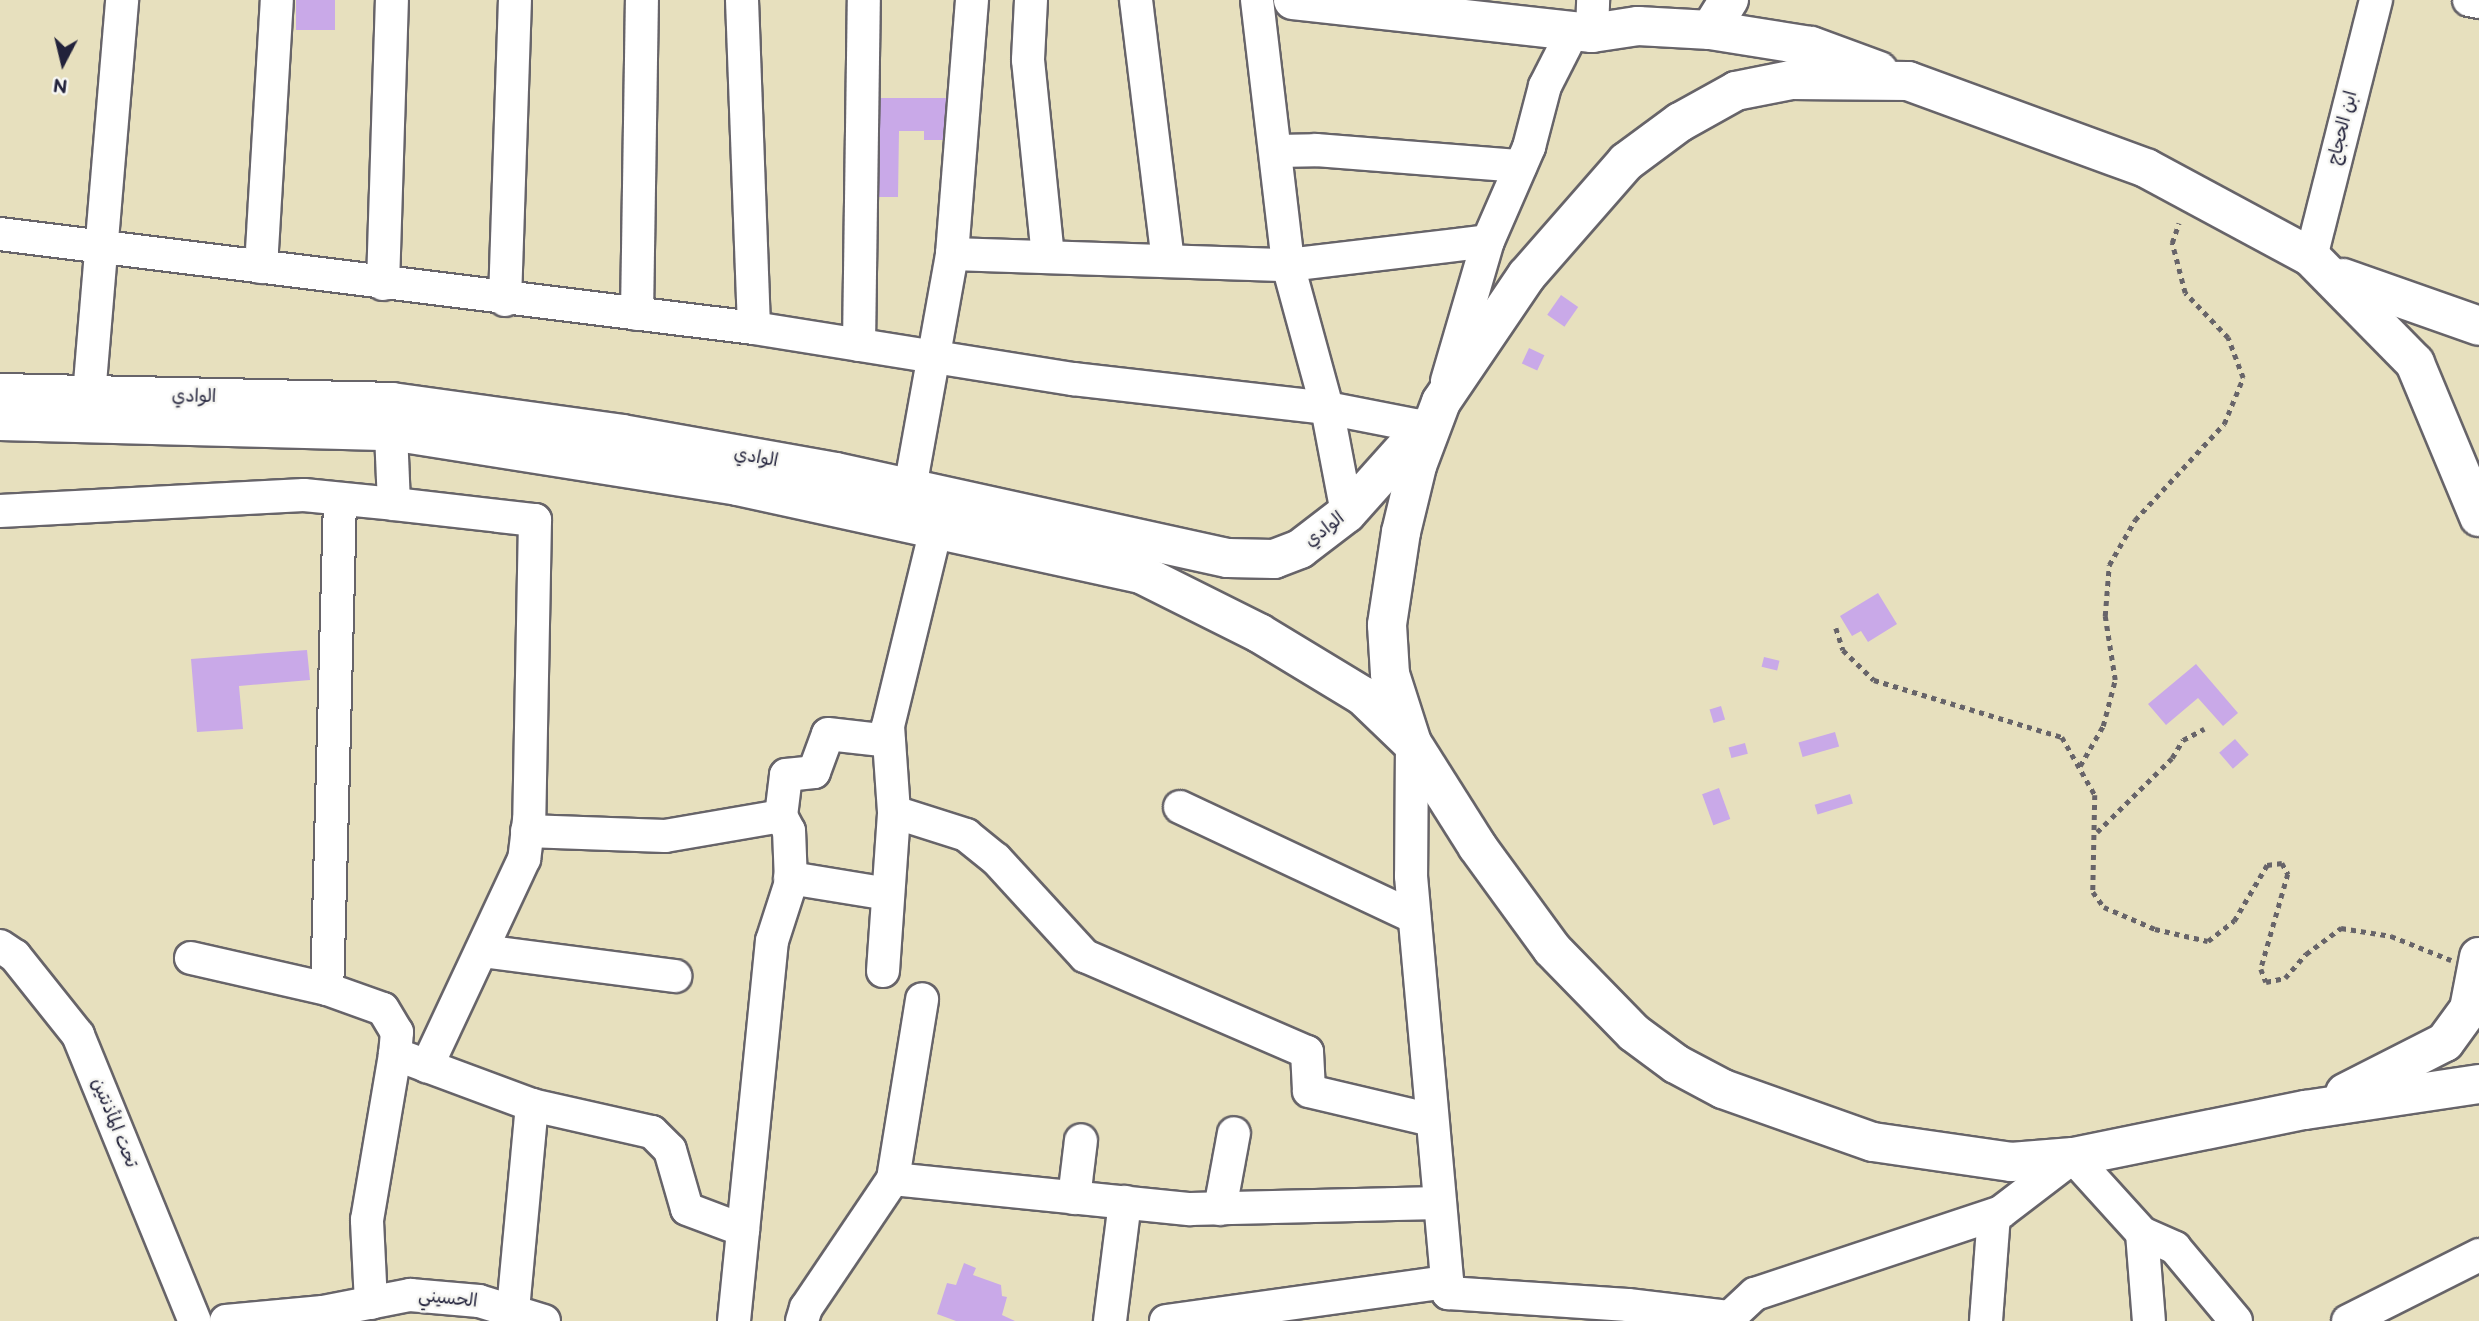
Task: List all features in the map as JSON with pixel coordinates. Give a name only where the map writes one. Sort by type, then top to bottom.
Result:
[{"type":"main road","points":[[1293,0],[1637,26],[1719,15],[2146,168],[2319,264],[2464,325],[2479,326]]},
{"type":"main road","points":[[1908,81],[1791,80],[1736,91],[1680,122],[1626,162],[1527,275],[1432,414],[1404,519],[1387,625],[1390,674],[1412,743],[1477,846],[1552,949],[1593,996],[1676,1064],[1723,1089],[1872,1142],[2011,1162],[2073,1157],[2305,1110],[2474,1093],[2467,959]]},
{"type":"main road","points":[[2319,264],[2415,363],[2479,517]]},
{"type":"main road","name":"الوادي","points":[[0,393],[392,402],[622,433],[910,488],[1227,558],[1274,559],[1300,549],[1347,513],[1432,414]]},
{"type":"main road","name":"الوادي","points":[[0,421],[391,431],[737,486],[1141,574],[1259,633],[1363,696],[1412,743]]},
{"type":"main road","points":[[2305,1110],[2445,1042],[2469,1009]]},
{"type":"street","points":[[89,395],[121,0]]},
{"type":"street","points":[[261,267],[277,0]]},
{"type":"street","points":[[383,284],[392,0]]},
{"type":"street","points":[[505,300],[515,0]]},
{"type":"street","points":[[638,314],[642,0]]},
{"type":"street","points":[[742,0],[754,328]]},
{"type":"street","points":[[859,345],[864,0]]},
{"type":"street","points":[[910,488],[952,254],[972,0]]},
{"type":"street","points":[[1031,0],[1028,60],[1048,257]]},
{"type":"street","points":[[1136,0],[1168,260]]},
{"type":"street","points":[[1257,0],[1277,151],[1288,265],[1327,408],[1347,513]]},
{"type":"street","name":"ابن الحجاج","points":[[2319,264],[2376,0]]},
{"type":"street","points":[[2469,0],[2479,2]]},
{"type":"street","points":[[0,234],[505,300],[754,328],[1073,379],[1327,408],[1432,414],[1488,241],[1520,166],[1545,86],[1586,21]]},
{"type":"street","points":[[1277,151],[1520,166]]},
{"type":"street","points":[[952,254],[1288,265],[1488,241]]},
{"type":"street","points":[[391,431],[394,504]]},
{"type":"street","points":[[0,510],[304,495],[534,520],[527,831],[524,859],[427,1066]]},
{"type":"street","points":[[327,989],[340,499]]},
{"type":"street","points":[[883,971],[894,812],[888,726],[936,529]]},
{"type":"street","points":[[734,1321],[772,941],[790,878],[789,831],[781,816],[786,775],[814,772],[828,734],[890,741]]},
{"type":"street","points":[[1412,743],[1415,917],[1447,1299]]},
{"type":"street","points":[[1180,807],[1415,917]]},
{"type":"street","points":[[894,812],[966,835],[996,859],[1084,956],[1307,1052],[1309,1091],[1432,1120]]},
{"type":"street","points":[[527,831],[665,836],[781,816]]},
{"type":"street","points":[[790,878],[888,894]]},
{"type":"street","name":"تحت المأذنتين","points":[[0,946],[15,956],[78,1035],[195,1321]]},
{"type":"street","points":[[482,951],[675,976]]},
{"type":"street","points":[[191,958],[327,989],[383,1009],[397,1032],[367,1220],[371,1303]]},
{"type":"street","points":[[802,1321],[812,1297],[893,1179],[922,999]]},
{"type":"street","points":[[395,1054],[531,1105],[652,1132],[670,1150],[687,1209],[743,1230]]},
{"type":"street","points":[[513,1311],[531,1105]]},
{"type":"street","points":[[1220,1209],[1234,1133]]},
{"type":"street","points":[[1074,1198],[1082,1140]]},
{"type":"street","points":[[1166,1321],[1447,1299],[1628,1305],[1732,1320],[1755,1294],[1994,1215],[2073,1157],[2142,1233],[2175,1248],[2236,1321]]},
{"type":"street","points":[[893,1179],[1074,1198],[1220,1209],[1440,1203]]},
{"type":"street","points":[[1110,1321],[1125,1202]]},
{"type":"street","points":[[1986,1321],[1994,1215]]},
{"type":"street","points":[[2142,1233],[2149,1321]]},
{"type":"street","points":[[2348,1321],[2479,1255]]},
{"type":"street","name":"الحسيني","points":[[226,1321],[325,1317],[410,1295],[480,1301],[544,1321]]},
{"type":"path","points":[[2080,766],[2103,726],[2115,680],[2105,616],[2109,565],[2135,520],[2224,424],[2243,378],[2228,338],[2185,293],[2172,243],[2179,223]]},
{"type":"path","points":[[1836,628],[1843,650],[1874,680],[2039,727],[2062,737],[2095,794],[2096,833],[2092,878],[2096,902],[2118,914],[2192,939],[2208,941],[2222,933],[2245,906],[2267,865],[2282,863],[2288,874],[2264,950],[2261,969],[2266,982],[2286,978],[2306,954],[2341,928],[2391,936],[2467,959]]},
{"type":"path","points":[[2096,833],[2155,776],[2183,740],[2204,729]]},
{"type":"building","points":[[296,0],[335,0],[335,30],[296,30]]},
{"type":"building","points":[[872,98],[947,98],[947,140],[924,140],[924,131],[899,131],[898,197],[872,197]]},
{"type":"building","points":[[1561,295],[1578,307],[1564,327],[1547,315]]},
{"type":"building","points":[[1529,348],[1544,355],[1537,371],[1522,363]]},
{"type":"building","points":[[1878,593],[1897,624],[1868,642],[1861,631],[1852,636],[1840,616]]},
{"type":"building","points":[[307,650],[310,680],[239,686],[243,729],[197,732],[191,659]]},
{"type":"building","points":[[1764,657],[1780,661],[1777,671],[1762,667]]},
{"type":"building","points":[[2196,664],[2238,713],[2223,726],[2198,698],[2166,725],[2148,704]]},
{"type":"building","points":[[1721,706],[1725,719],[1714,723],[1710,710]]},
{"type":"building","points":[[1835,732],[1839,746],[1803,757],[1798,742]]},
{"type":"building","points":[[2235,739],[2249,755],[2233,769],[2219,753]]},
{"type":"building","points":[[1745,743],[1748,754],[1731,758],[1729,747]]},
{"type":"building","points":[[1719,788],[1730,819],[1713,825],[1702,794]]},
{"type":"building","points":[[1850,794],[1853,804],[1818,814],[1815,805]]},
{"type":"building","points":[[964,1263],[976,1268],[973,1275],[1001,1285],[1002,1296],[1007,1297],[1002,1315],[1015,1321],[956,1321],[937,1314],[947,1283],[956,1285]]}]
